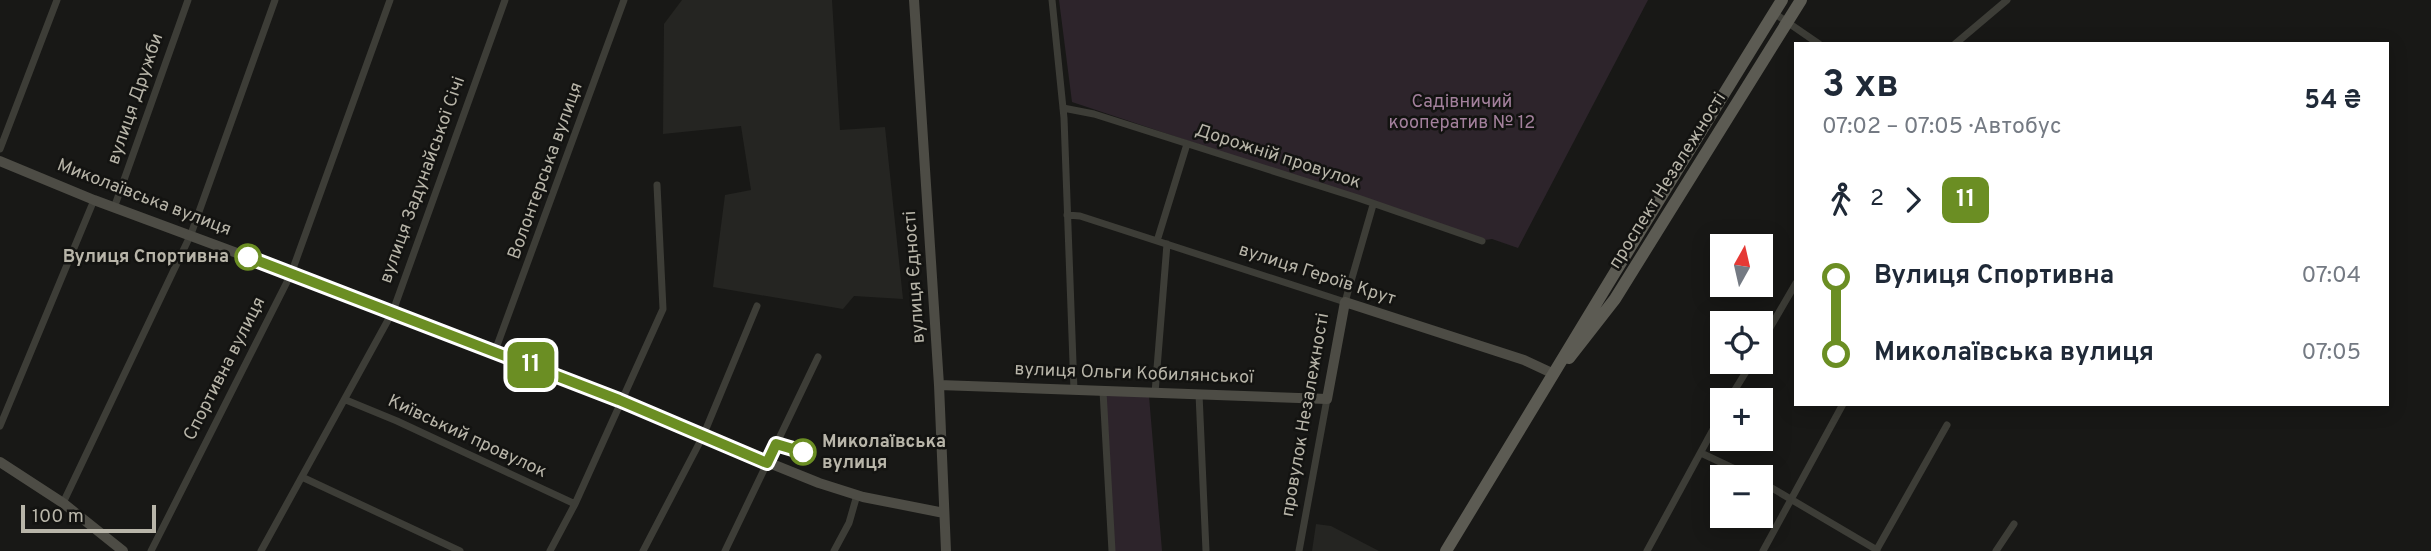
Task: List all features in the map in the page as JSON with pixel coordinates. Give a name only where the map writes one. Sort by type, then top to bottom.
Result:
[{"type":"main road","name":"проспект Незалежності","points":[[1446,551],[1554,374],[1598,296],[1782,0]]},
{"type":"main road","name":"проспект Незалежності","points":[[1554,374],[1611,304],[1801,0]]},
{"type":"main road","points":[[1598,296],[1611,304]]},
{"type":"street","points":[[0,149],[57,0]]},
{"type":"street","name":"вулиця Дружби","points":[[114,208],[188,0]]},
{"type":"street","points":[[64,503],[191,233],[275,0]]},
{"type":"street","name":"Спортивна вулиця","points":[[151,551],[291,274],[390,0]]},
{"type":"street","name":"вулиця Задунайської Січі","points":[[261,551],[304,478],[393,310],[505,0]]},
{"type":"street","name":"Волонтерська вулиця","points":[[495,351],[624,0]]},
{"type":"street","name":"вулиця Єдності","points":[[914,0],[939,385],[946,551]]},
{"type":"street","points":[[1052,0],[1063,108],[1074,390]]},
{"type":"street","points":[[1957,42],[2007,0]]},
{"type":"street","points":[[1774,13],[1816,42]]},
{"type":"street","name":"Дорожній провулок","points":[[1063,108],[1094,114],[1482,242]]},
{"type":"street","points":[[1157,241],[1187,144]]},
{"type":"street","name":"Миколаївська вулиця","points":[[0,161],[114,208],[191,233],[291,274],[393,310],[619,400],[767,463],[857,495],[944,513]]},
{"type":"street","points":[[550,551],[575,504],[619,400],[663,309],[657,185]]},
{"type":"street","points":[[0,425],[94,200]]},
{"type":"street","name":"провулок Незалежності","points":[[1299,551],[1345,302],[1373,205]]},
{"type":"street","name":"вулиця Героїв Крут","points":[[1067,215],[1080,216],[1524,360],[1554,374]]},
{"type":"street","points":[[1155,393],[1167,244]]},
{"type":"street","points":[[1773,323],[1794,286]]},
{"type":"street","points":[[643,551],[703,436],[757,306]]},
{"type":"street","points":[[725,551],[818,357]]},
{"type":"street","name":"вулиця Ольги Кобилянської","points":[[939,385],[1327,399]]},
{"type":"street","points":[[1103,391],[1112,551]]},
{"type":"street","points":[[1199,394],[1206,551]]},
{"type":"street","name":"Київський провулок","points":[[346,400],[575,504]]},
{"type":"street","points":[[1763,551],[1842,406]]},
{"type":"street","points":[[1773,490],[1877,551],[1947,425]]},
{"type":"street","points":[[1647,551],[1710,435]]},
{"type":"street","points":[[1701,453],[1726,465]]},
{"type":"street","points":[[0,463],[64,503],[123,551]]},
{"type":"street","points":[[304,478],[460,551]]},
{"type":"street","points":[[834,551],[849,523],[857,495]]},
{"type":"street","points":[[1996,551],[2014,524]]},
{"type":"shaded area","points":[[682,0],[832,0],[840,130],[885,127],[903,299],[854,296],[843,309],[713,287],[725,195],[751,190],[741,126],[663,134],[664,24]]},
{"type":"shaded area","points":[[1316,524],[1331,526],[1379,551],[1312,551]]},
{"type":"green space","name":"Садівничий кооператив № 12","points":[[1059,0],[1648,0],[1518,248],[1492,239],[1485,240],[1072,102]]},
{"type":"green space","points":[[1106,395],[1149,396],[1162,551],[1114,551]]},
{"type":"bus line","name":"11","points":[[248,257],[393,310],[619,400],[767,463],[776,444],[803,452]]},
{"type":"place","name":"Вулиця Спортивна","points":[[248,257]]},
{"type":"place","name":"Миколаївська вулиця","points":[[803,452]]}]
